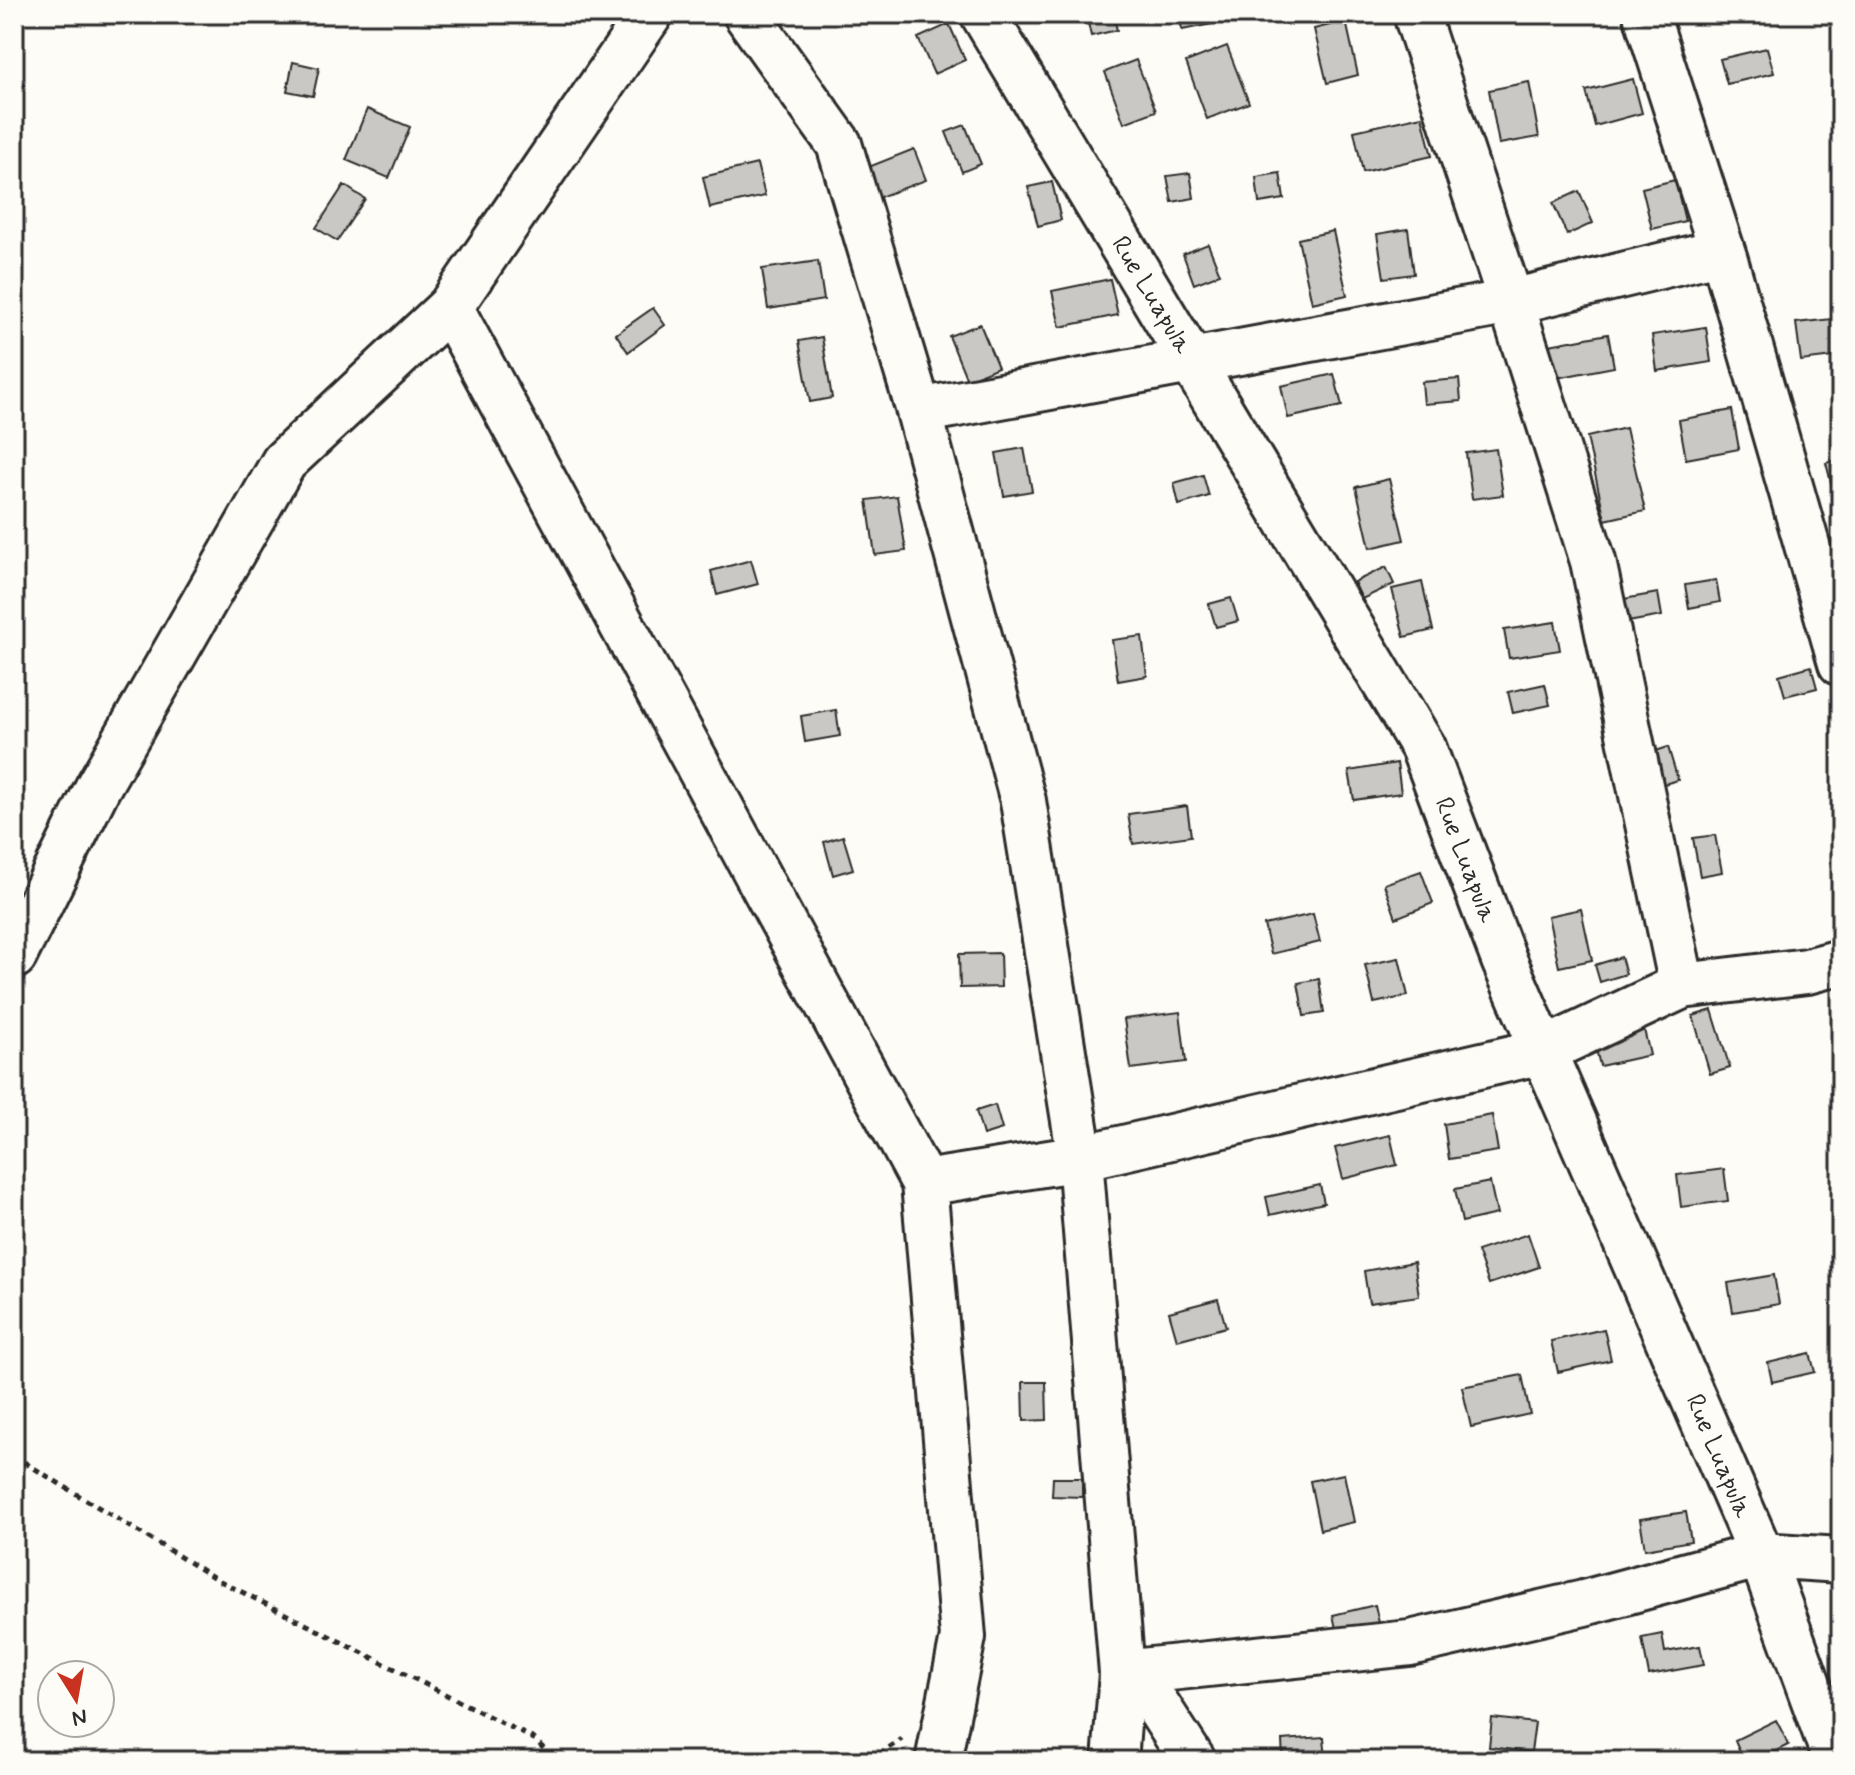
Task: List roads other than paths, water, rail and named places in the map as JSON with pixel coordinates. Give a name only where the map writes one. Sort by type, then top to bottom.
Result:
[{"type":"street","points":[[14,956],[98,787],[284,462],[450,307],[650,14]]},
{"type":"street","points":[[746,14],[839,144],[919,411],[1023,801],[1080,1158],[1122,1673],[1115,1761]]},
{"type":"street","name":"Rue Luapula","points":[[983,14],[1423,747],[1504,960],[1761,1555],[1836,1761]]},
{"type":"street","points":[[1416,14],[1593,561],[1682,986]]},
{"type":"street","points":[[1646,14],[1722,251],[1841,663]]},
{"type":"street","points":[[919,411],[1511,302],[1722,251]]},
{"type":"street","points":[[450,307],[924,1183],[963,1637],[938,1761]]},
{"type":"street","points":[[924,1183],[1080,1158],[1543,1051],[1682,986],[1807,971],[1841,962]]},
{"type":"street","points":[[1122,1673],[1410,1643],[1584,1603],[1761,1555],[1841,1560]]},
{"type":"street","points":[[1122,1673],[1157,1705],[1193,1761]]}]
